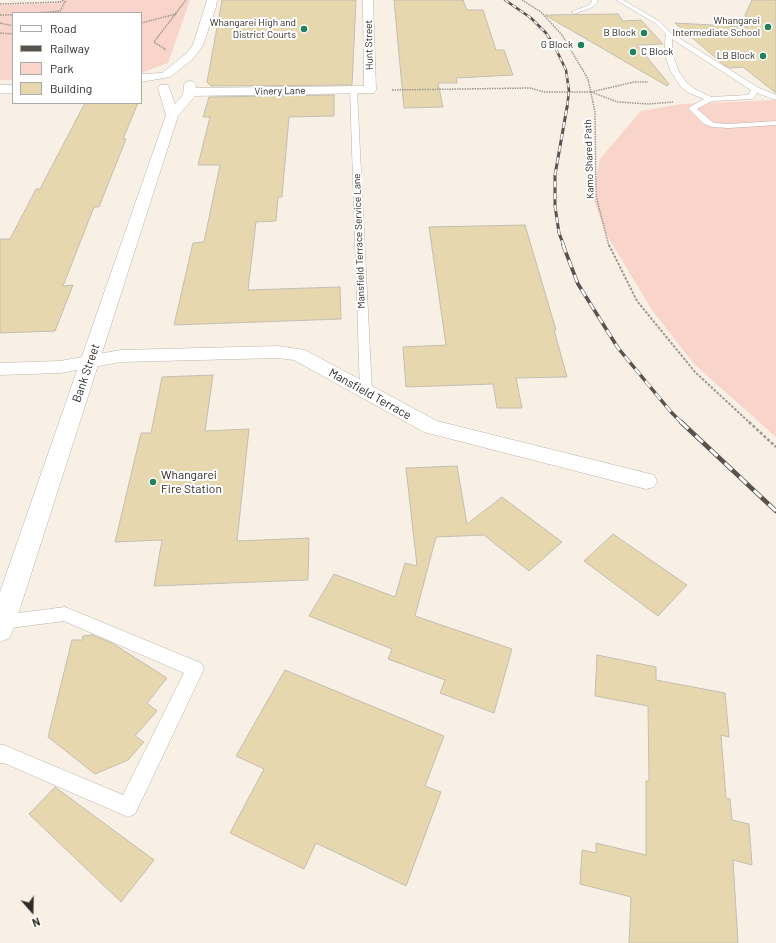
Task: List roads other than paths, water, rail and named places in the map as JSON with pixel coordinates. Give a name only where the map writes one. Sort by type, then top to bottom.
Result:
[{"type":"main road","points":[[163,84],[190,56],[198,45],[212,0]]},
{"type":"main road","name":"Hunt Street","points":[[368,0],[370,90]]},
{"type":"main road","points":[[190,56],[191,71]]},
{"type":"main road","points":[[142,88],[163,84],[177,73],[188,74],[194,78],[190,88]]},
{"type":"main road","points":[[142,78],[163,84]]},
{"type":"main road","points":[[163,84],[172,116]]},
{"type":"main road","name":"Vinery Lane","points":[[190,88],[370,90]]},
{"type":"main road","name":"Bank Street","points":[[1,626],[172,116],[186,100],[190,88]]},
{"type":"main road","points":[[0,89],[12,89]]},
{"type":"main road","name":"Mansfield Terrace","points":[[0,369],[60,367],[121,356],[298,354],[431,427],[646,481]]},
{"type":"lane","points":[[574,12],[591,6],[596,2],[594,0]]},
{"type":"lane","points":[[619,0],[656,22],[669,34],[756,90],[776,98]]},
{"type":"lane","points":[[669,34],[668,53],[675,72],[684,85],[707,100]]},
{"type":"lane","points":[[756,90],[750,97],[707,100],[692,108],[712,125],[729,126],[776,122]]},
{"type":"lane","name":"Mansfield Terrace Service Lane","points":[[353,91],[366,392]]},
{"type":"lane","points":[[0,754],[4,754],[128,807],[195,668],[64,614],[1,626]]},
{"type":"railway","points":[[505,0],[531,18],[546,33],[554,45],[566,70],[569,91],[567,108]]},
{"type":"railway","points":[[564,246],[559,233],[555,206],[555,175],[567,107]]},
{"type":"railway","points":[[563,245],[578,284],[618,348],[681,422]]},
{"type":"railway","points":[[681,422],[776,511]]},
{"type":"place","name":"Whangarei Intermediate School","points":[[768,27]]},
{"type":"place","name":"Whangarei High and District Courts","points":[[304,29]]},
{"type":"place","name":"B Block","points":[[644,33]]},
{"type":"place","name":"G Block","points":[[581,45]]},
{"type":"place","name":"C Block","points":[[633,52]]},
{"type":"place","name":"LB Block","points":[[763,56]]},
{"type":"place","name":"Whangarei Fire Station","points":[[153,482]]}]
